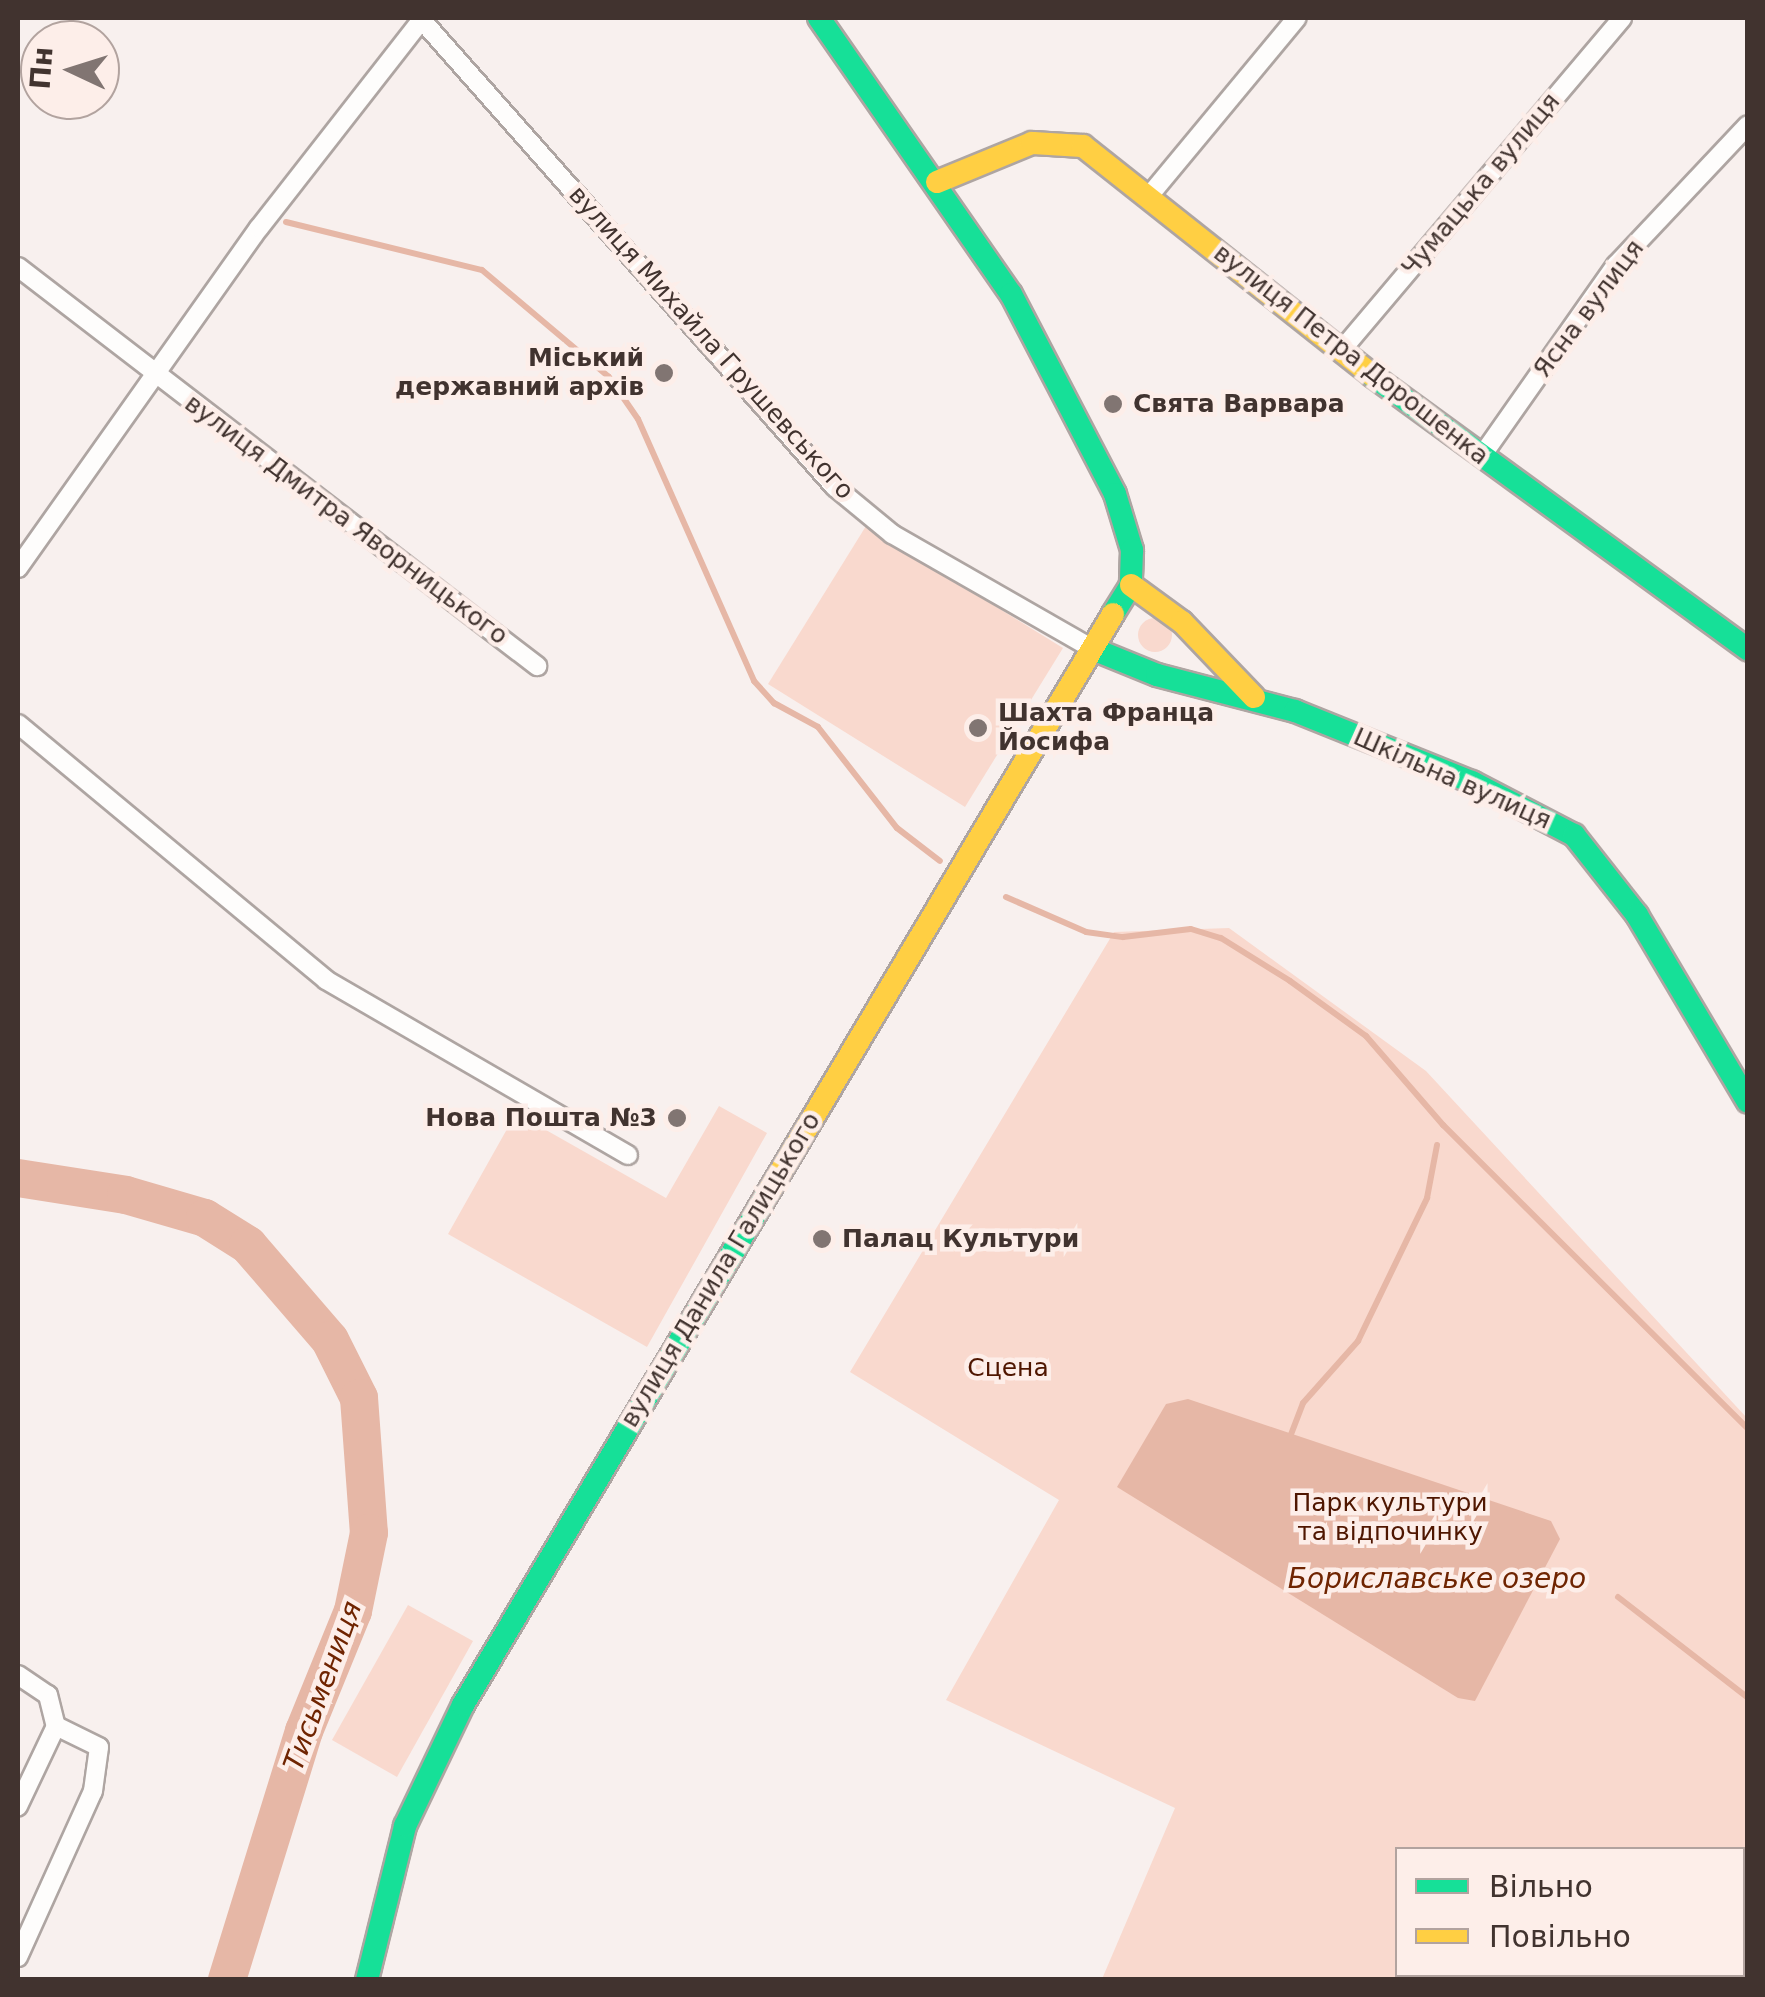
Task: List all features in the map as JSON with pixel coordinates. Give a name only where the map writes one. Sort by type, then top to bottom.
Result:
[{"type":"main road","points":[[819,18],[938,182],[1011,294],[1114,494],[1132,550],[1131,585]]},
{"type":"main road","name":"вулиця Петра Дорошенка","points":[[938,182],[1008,150],[1057,140],[1083,146],[1340,352],[1748,650]]},
{"type":"main road","name":"вулиця Данила Галицького","points":[[367,1980],[405,1826],[463,1705],[1131,585]]},
{"type":"main road","name":"Шкільна вулиця","points":[[1131,585],[1182,622],[1254,696]]},
{"type":"main road","name":"Шкільна вулиця","points":[[1093,648],[1157,675],[1254,696],[1472,782],[1574,835],[1636,915],[1748,1102]]},
{"type":"street","points":[[18,568],[154,374],[422,18]]},
{"type":"street","name":"вулиця Михайла Грушевського","points":[[422,18],[835,487],[892,534],[1093,648]]},
{"type":"street","points":[[1148,196],[1297,18]]},
{"type":"street","name":"Чумацька вулиця","points":[[1340,352],[1622,18]]},
{"type":"street","name":"Ясна вулиця","points":[[1482,457],[1616,265],[1748,125]]},
{"type":"street","name":"вулиця Дмитра Яворницького","points":[[18,267],[538,666]]},
{"type":"street","points":[[18,724],[326,980],[628,1155]]},
{"type":"street","points":[[18,1675],[48,1695],[56,1726],[18,1806]]},
{"type":"street","points":[[18,1957],[93,1791],[98,1747],[56,1726]]},
{"type":"green space","points":[[866,526],[1063,648],[965,807],[768,684]]},
{"type":"green space","points":[[1155,618],[1167,623],[1172,635],[1167,647],[1155,652],[1143,647],[1138,635],[1143,623]]},
{"type":"green space","name":"Парк культури та відпочинку","points":[[1229,928],[1426,1071],[1747,1418],[1747,1979],[1102,1979],[1175,1808],[946,1700],[1059,1500],[850,1372],[1114,932]]},
{"type":"green space","points":[[719,1106],[767,1133],[647,1347],[448,1234],[516,1113],[666,1198]]},
{"type":"green space","points":[[408,1605],[473,1641],[397,1777],[332,1740]]},
{"type":"water","name":"Бориславське озеро","points":[[1188,1399],[1551,1521],[1560,1539],[1475,1701],[1458,1698],[1117,1487],[1166,1404]]},
{"type":"waterway","points":[[286,222],[482,270],[609,377],[638,419],[754,681],[774,703],[818,727],[897,828],[940,861]]},
{"type":"waterway","points":[[1006,897],[1086,932],[1123,937],[1191,929],[1221,938],[1290,981],[1366,1036],[1443,1125],[1748,1429]]},
{"type":"waterway","points":[[1290,1437],[1303,1403],[1358,1341],[1427,1198],[1437,1145]]},
{"type":"waterway","name":"Тисьмениця","points":[[18,1178],[126,1195],[205,1218],[248,1245],[330,1340],[359,1398],[369,1533],[353,1611],[304,1731],[227,1980]]},
{"type":"waterway","points":[[1618,1597],[1748,1698]]},
{"type":"traffic: fast","points":[[819,18],[1011,294],[1115,494],[1132,550],[1131,585],[1113,614]]},
{"type":"traffic: fast","points":[[1373,376],[1748,649]]},
{"type":"traffic: fast","points":[[1093,649],[1157,675],[1295,711],[1472,782],[1574,835],[1637,915],[1748,1102]]},
{"type":"traffic: fast","points":[[367,1980],[405,1826],[463,1705],[771,1188]]},
{"type":"traffic: slow","points":[[937,182],[1032,143],[1083,146],[1373,376]]},
{"type":"traffic: slow","points":[[1131,585],[1182,622],[1254,697]]},
{"type":"traffic: slow","points":[[771,1188],[1113,614]]},
{"type":"place","name":"Міський державний архів","points":[[664,373]]},
{"type":"place","name":"Свята Варвара","points":[[1113,404]]},
{"type":"place","name":"Шахта Франца Йосифа","points":[[978,728]]},
{"type":"place","name":"Нова Пошта №3","points":[[677,1118]]},
{"type":"place","name":"Палац Культури","points":[[822,1239]]},
{"type":"park label","name":"Сцена","points":[[1008,1368]]}]
